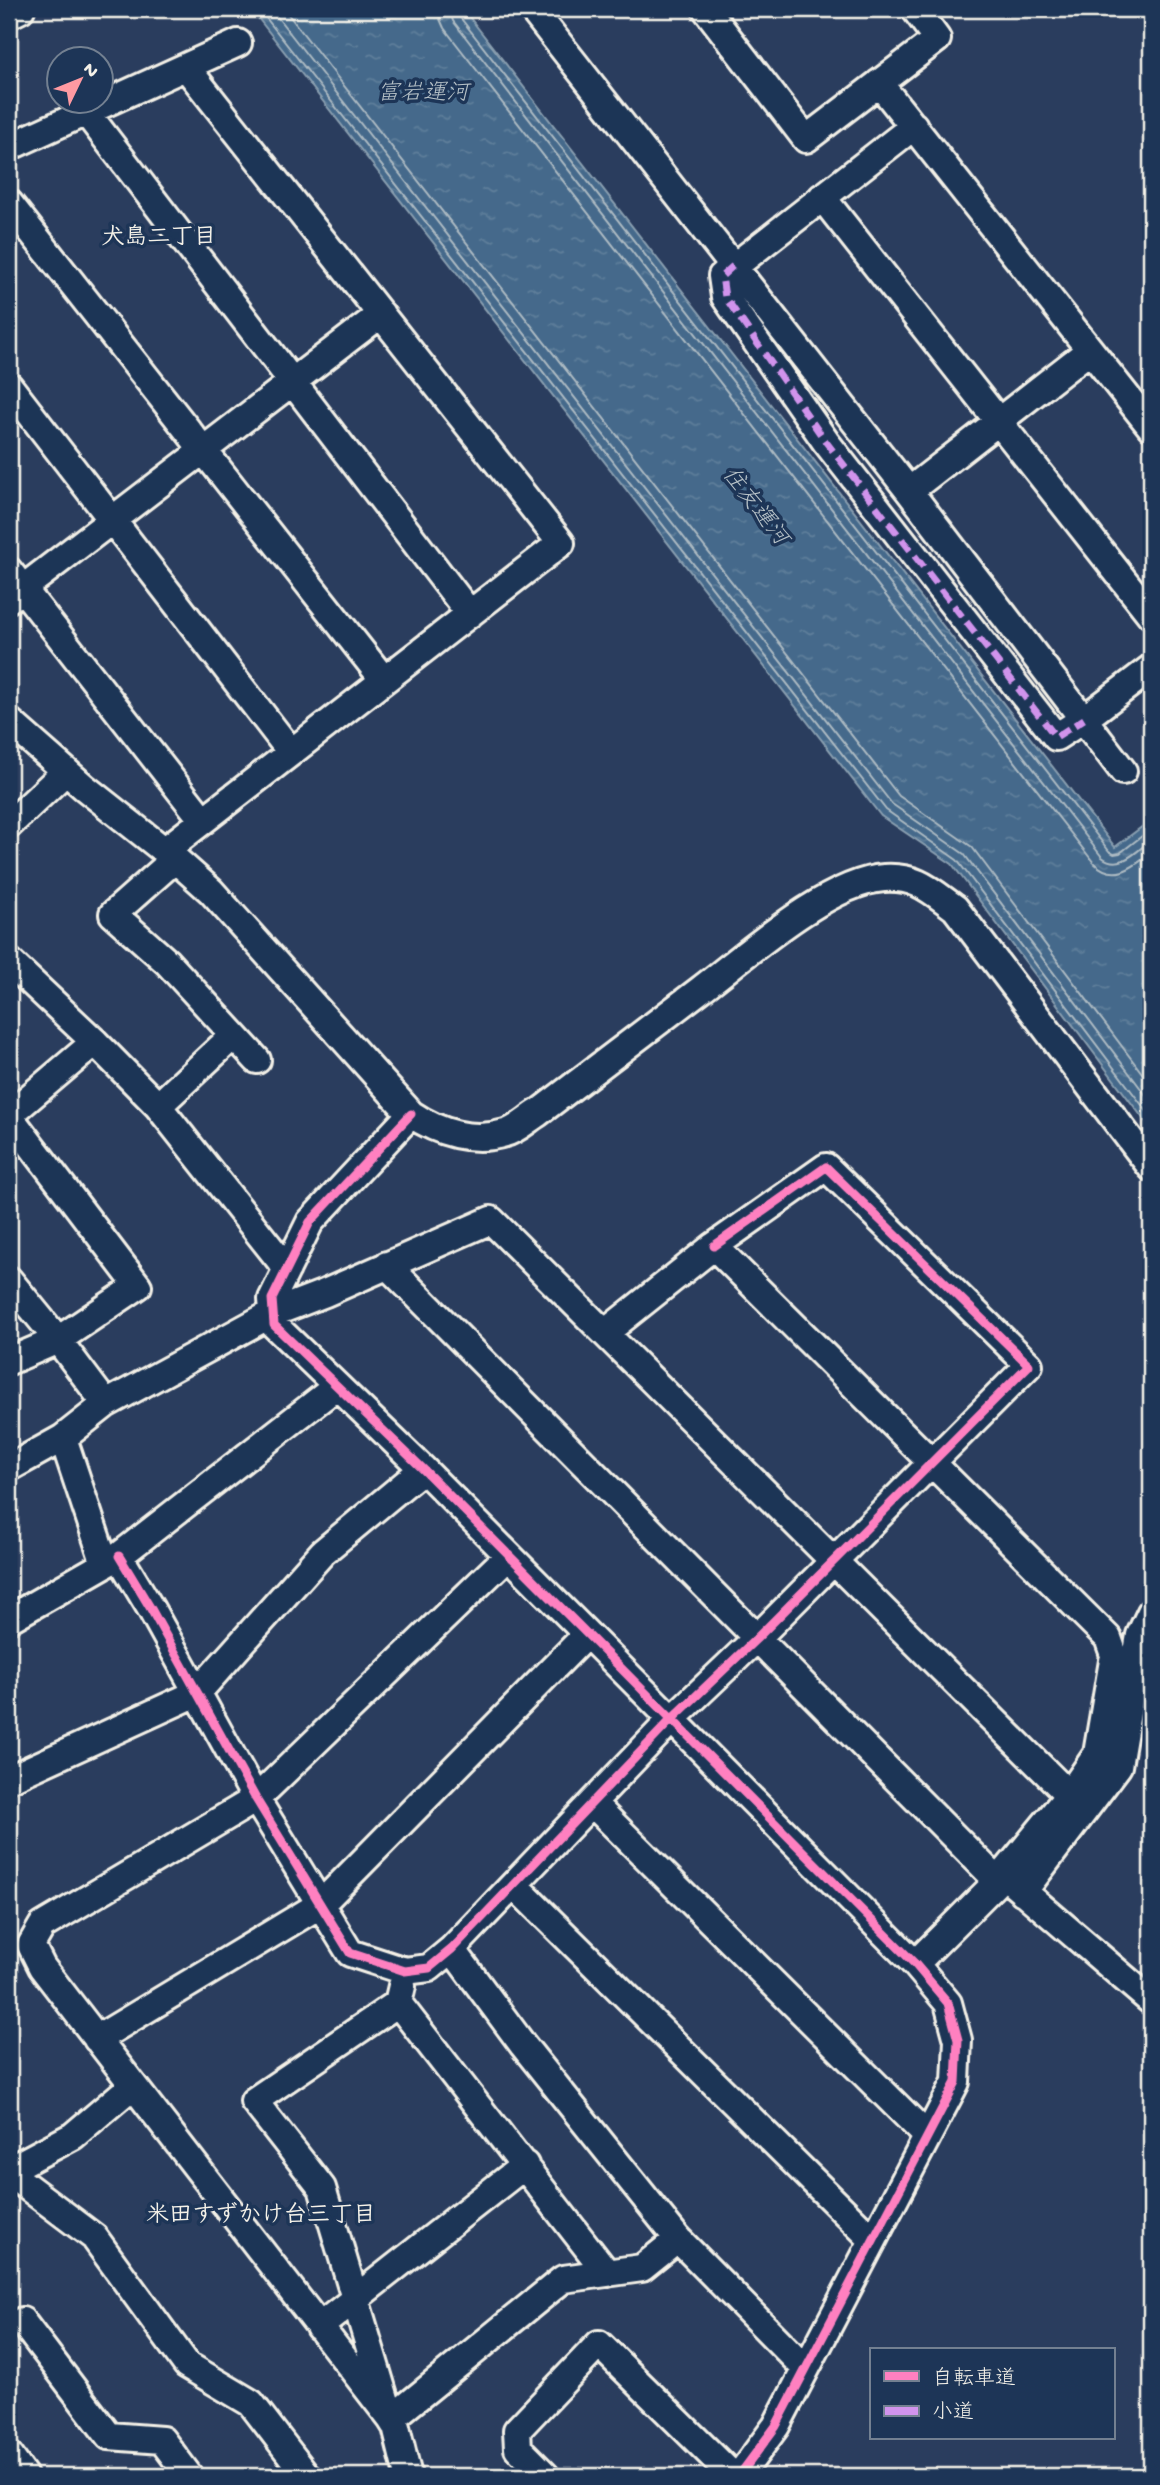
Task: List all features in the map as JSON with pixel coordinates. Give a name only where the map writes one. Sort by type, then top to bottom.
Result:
[{"type":"street","points":[[9,15],[21,9]]},
{"type":"street","points":[[532,9],[909,491],[1123,771]]},
{"type":"street","points":[[706,9],[806,139],[937,39],[915,9]]},
{"type":"street","points":[[116,98],[238,43]]},
{"type":"street","points":[[186,67],[561,543],[203,820],[113,915],[167,962],[257,1060]]},
{"type":"street","points":[[879,83],[1151,427]]},
{"type":"street","points":[[9,147],[77,116]]},
{"type":"street","points":[[89,116],[470,614]]},
{"type":"street","points":[[914,125],[722,276],[725,297],[826,442],[1056,737],[1151,668]]},
{"type":"street","points":[[822,197],[1151,615]]},
{"type":"street","points":[[9,202],[384,680]]},
{"type":"street","points":[[203,820],[13,586],[112,520],[381,314]]},
{"type":"street","points":[[909,491],[1090,350]]},
{"type":"street","points":[[9,386],[291,752]]},
{"type":"street","points":[[9,721],[211,891],[411,1114],[429,1126],[472,1138],[507,1133],[538,1113],[772,935],[827,897],[854,884],[885,878],[920,882],[955,908],[1151,1167]]},
{"type":"street","points":[[9,824],[66,771]]},
{"type":"street","points":[[9,961],[158,1106],[287,1269]]},
{"type":"street","points":[[158,1106],[234,1035]]},
{"type":"street","points":[[9,1361],[58,1340],[138,1286],[9,1115],[95,1042]]},
{"type":"street","points":[[411,1114],[310,1222],[272,1299],[274,1325],[423,1469],[915,1964],[948,2003],[958,2040],[956,2082],[776,2426],[739,2476]]},
{"type":"street","points":[[63,1438],[112,1560],[151,1609],[256,1799],[350,1953],[405,1971],[429,1968],[452,1950],[672,1719],[757,1639],[931,1460],[1029,1364],[826,1167],[714,1245],[606,1332]]},
{"type":"street","points":[[9,1468],[63,1438],[106,1404],[273,1313],[491,1220],[1069,1795]]},
{"type":"street","points":[[714,1245],[1108,1638],[1114,1655],[1097,1754],[1008,1882]]},
{"type":"street","points":[[387,1265],[757,1639],[1008,1882],[1151,2001]]},
{"type":"street","points":[[9,1280],[106,1404]]},
{"type":"street","points":[[9,1619],[112,1560],[337,1386]]},
{"type":"street","points":[[9,1779],[197,1693],[323,1552],[423,1469]]},
{"type":"street","points":[[408,2476],[396,2427],[391,2419],[42,1968],[31,1945],[42,1926],[256,1799],[509,1556]]},
{"type":"street","points":[[915,1964],[1008,1882],[1118,1766],[1140,1635],[1151,1612]]},
{"type":"street","points":[[97,2039],[321,1904],[587,1634]]},
{"type":"street","points":[[1131,1686],[1151,1703]]},
{"type":"street","points":[[592,1803],[926,2135]]},
{"type":"street","points":[[514,1885],[873,2240]]},
{"type":"street","points":[[452,1950],[523,2045],[678,2239],[805,2368]]},
{"type":"street","points":[[391,2419],[322,2188],[254,2101],[398,2003],[405,1971]]},
{"type":"street","points":[[398,2003],[607,2273]]},
{"type":"street","points":[[133,2085],[73,2136],[9,2172],[94,2237],[187,2365],[251,2403],[307,2476]]},
{"type":"street","points":[[320,2327],[525,2165]]},
{"type":"street","points":[[391,2419],[563,2279],[642,2268],[678,2239]]},
{"type":"street","points":[[22,2321],[109,2436],[162,2440],[189,2476]]},
{"type":"street","points":[[545,2476],[518,2448],[517,2430],[599,2344],[733,2476]]},
{"type":"street","points":[[9,2455],[24,2476]]},
{"type":"water","name":"富岩運河","points":[[251,9],[463,9],[1115,847],[1151,820],[1151,1129],[952,864],[881,816]]},
{"type":"marked path","points":[[733,266],[722,276],[725,297],[826,442],[1056,737],[1084,719]]},
{"type":"cycle path","points":[[411,1114],[310,1222],[272,1299],[274,1325],[423,1469],[915,1964],[948,2003],[958,2040],[956,2082],[776,2426],[739,2476]]},
{"type":"cycle path","points":[[119,1556],[256,1799],[350,1953],[405,1971],[429,1968],[452,1949],[672,1719],[756,1639],[1029,1365],[826,1167],[714,1246]]},
{"type":"district","name":"犬島二丁目","points":[[159,238]]},
{"type":"district","name":"米田すずかけ台三丁目","points":[[261,2216]]},
{"type":"water label","name":"住友運河","points":[[754,507]]}]
